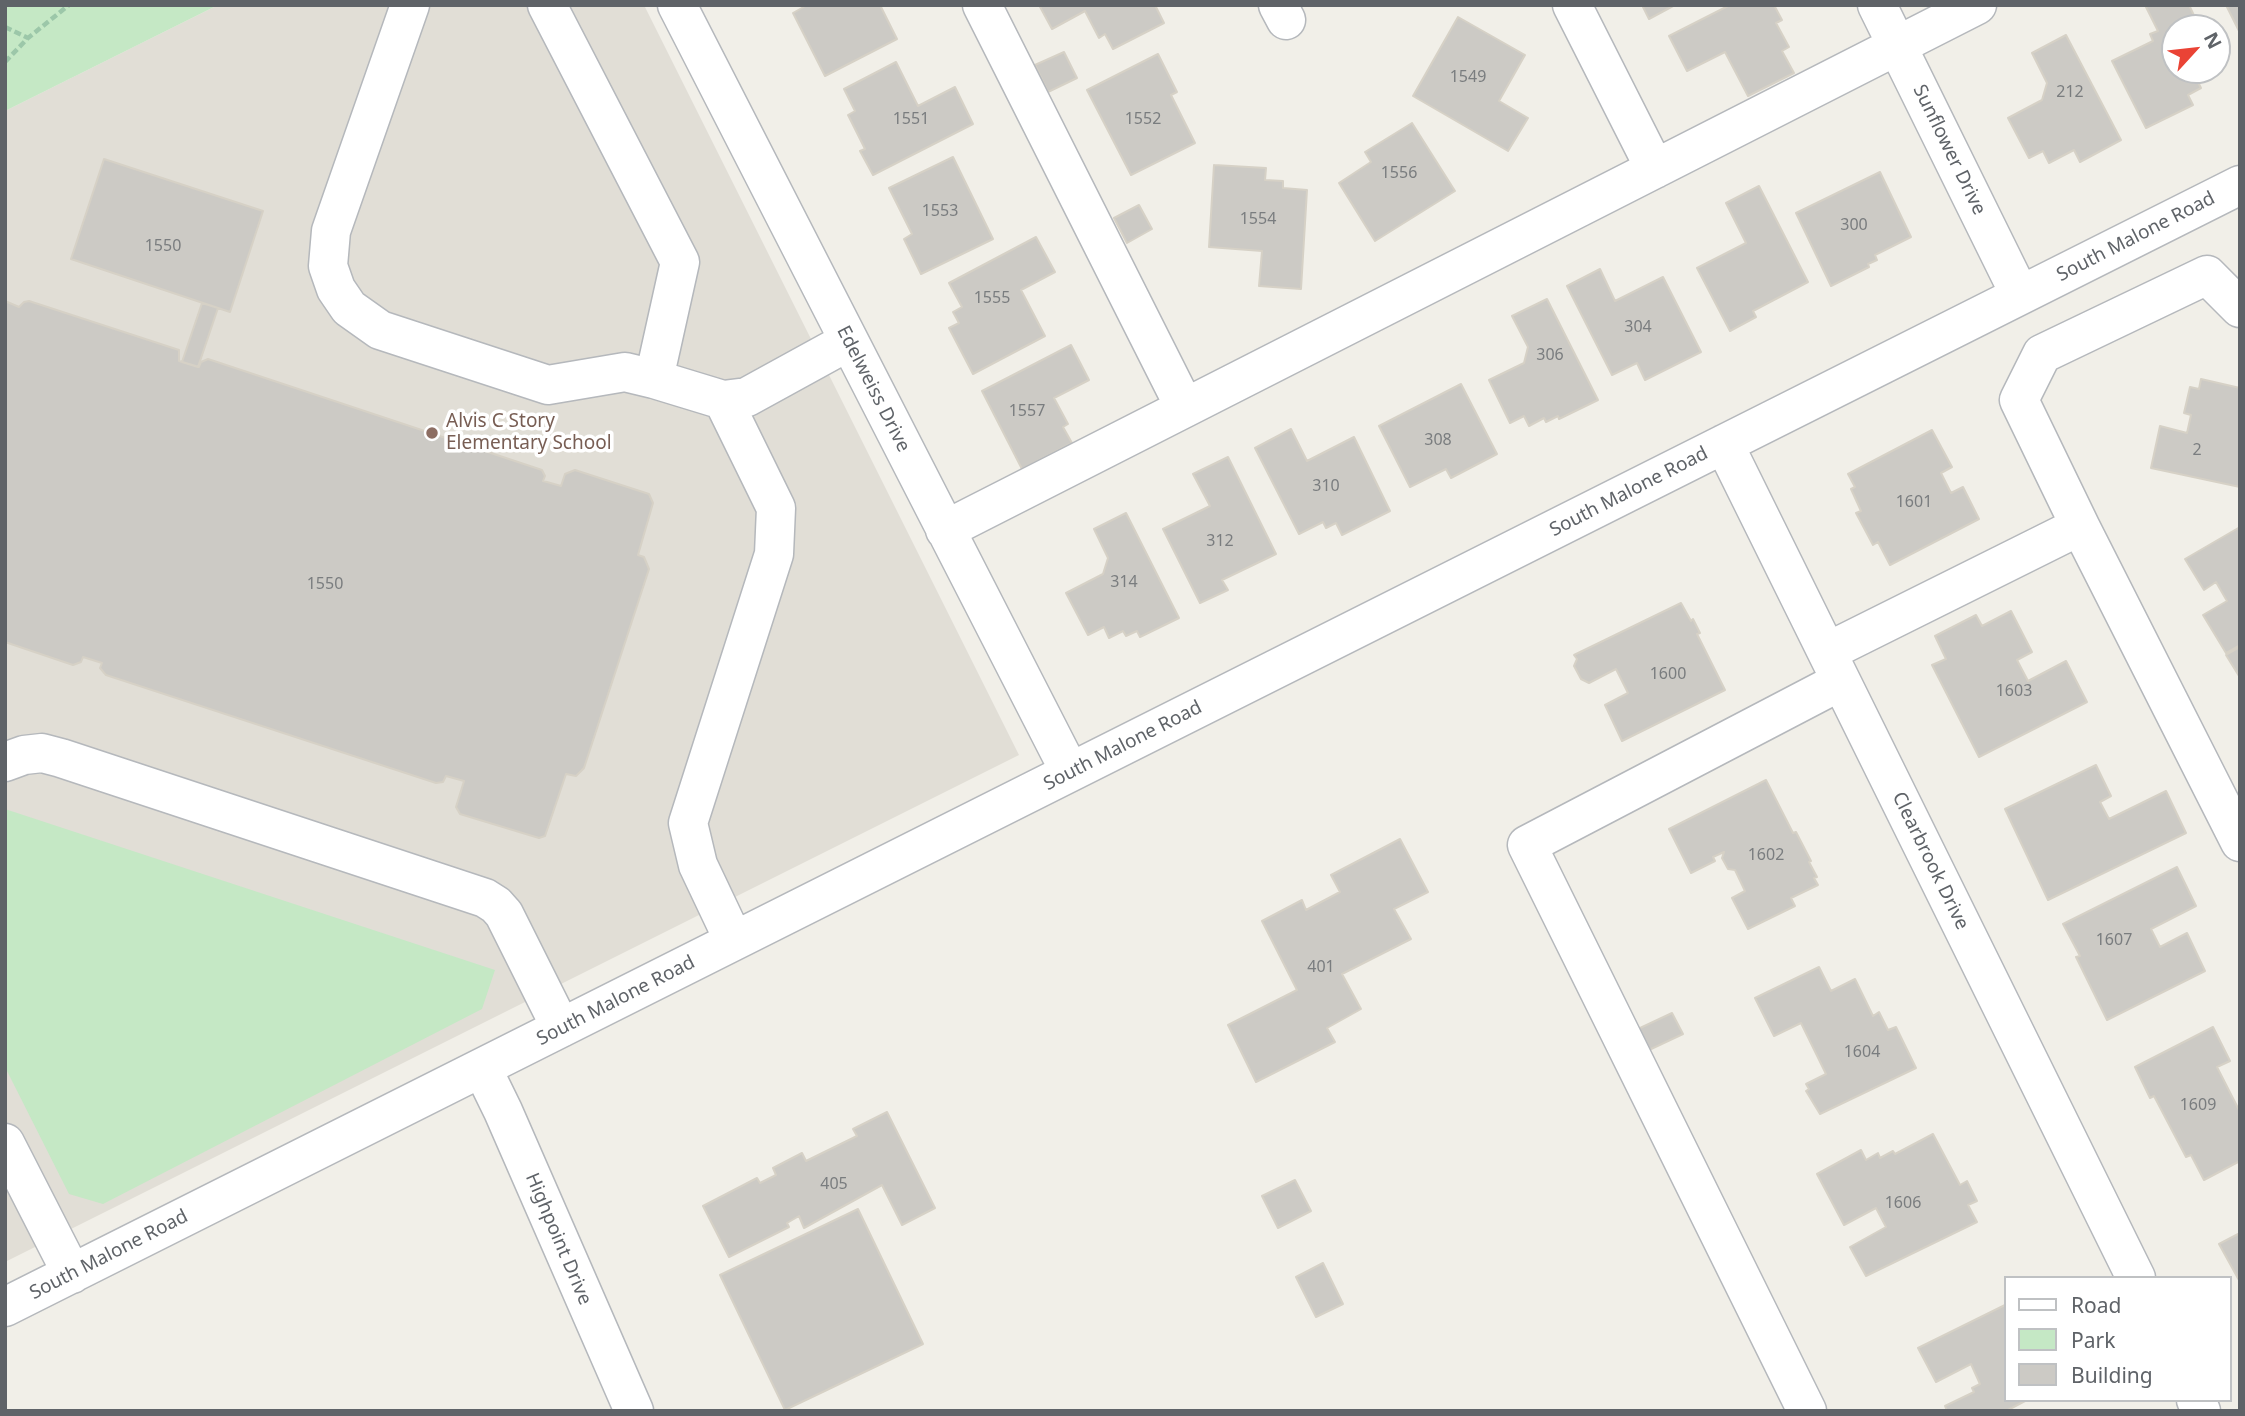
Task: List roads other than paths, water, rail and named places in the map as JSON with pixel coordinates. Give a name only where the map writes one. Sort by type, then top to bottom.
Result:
[{"type":"street","points":[[410,5],[331,230],[328,266],[336,289],[349,308],[380,330],[548,385],[625,372],[723,400],[747,397],[849,341]]},
{"type":"street","points":[[547,5],[680,262],[654,379]]},
{"type":"street","name":"Edelweiss Drive","points":[[677,5],[1070,772]]},
{"type":"street","points":[[982,5],[1185,408]]},
{"type":"street","points":[[1572,5],[1655,169]]},
{"type":"street","name":"Sunflower Drive","points":[[1877,5],[2020,295]]},
{"type":"street","points":[[946,530],[1977,5]]},
{"type":"street","name":"South Malone Road","points":[[5,1307],[2240,185]]},
{"type":"street","points":[[2240,308],[2207,275],[2042,354],[2019,400],[2240,842]]},
{"type":"street","points":[[723,400],[776,508],[774,554],[688,823],[698,865],[734,942]]},
{"type":"street","name":"Clearbrook Drive","points":[[1724,444],[2135,1276]]},
{"type":"street","points":[[1807,1411],[1527,845],[2080,526]]},
{"type":"street","points":[[5,762],[24,755],[43,753],[61,758],[485,898],[505,914],[561,1028]]},
{"type":"street","name":"Highpoint Drive","points":[[482,1068],[634,1411]]},
{"type":"street","points":[[5,1143],[72,1274]]},
{"type":"place","name":"Alvis C Story Elementary School","points":[[432,433]]}]
